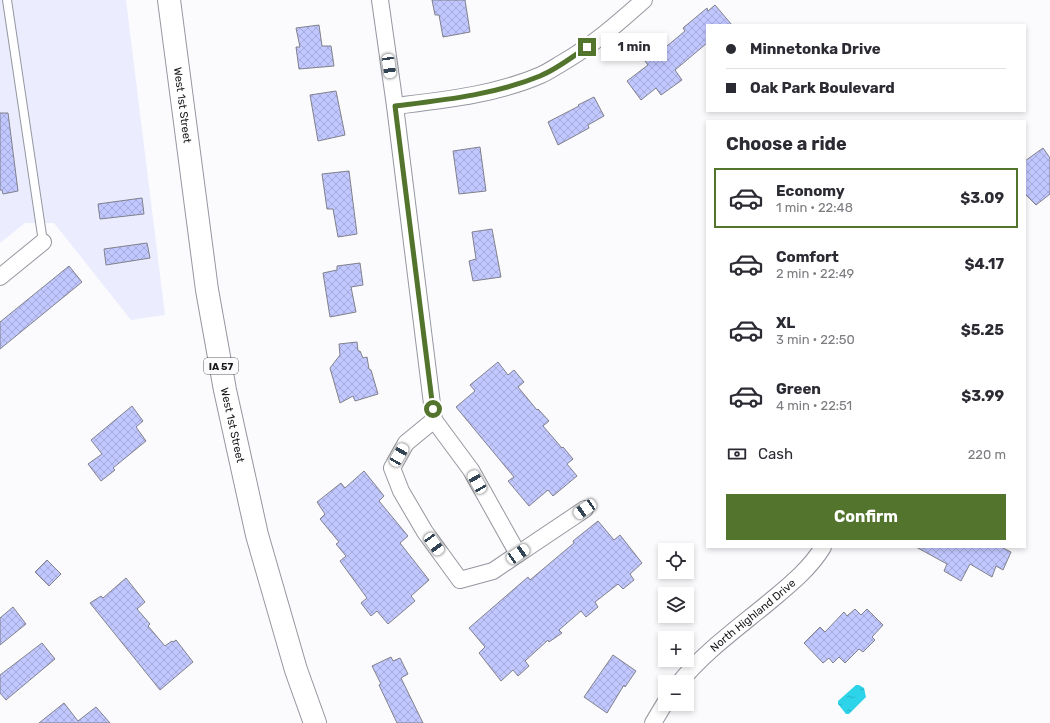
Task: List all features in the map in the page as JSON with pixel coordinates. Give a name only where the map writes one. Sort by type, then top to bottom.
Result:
[{"type":"main road","name":"West 1st Street","points":[[169,0],[207,290],[225,390],[257,535],[296,670],[315,723]]},
{"type":"street","points":[[380,0],[434,415],[471,470],[518,554]]},
{"type":"street","points":[[395,106],[480,94],[542,75],[597,41],[644,0]]},
{"type":"street","points":[[0,277],[43,242]]},
{"type":"street","points":[[434,415],[406,443],[392,468],[400,491],[426,532],[460,580],[493,571],[585,509]]},
{"type":"street","name":"North Highland Drive","points":[[685,675],[714,648],[788,587],[806,569],[822,548]]},
{"type":"street","points":[[653,723],[660,711]]},
{"type":"lane","points":[[7,0],[43,242]]},
{"type":"shaded area","points":[[0,0],[126,0],[165,315],[131,320],[54,223],[25,223],[0,243]]},
{"type":"water","points":[[856,685],[864,688],[866,697],[849,714],[846,714],[838,704],[838,701]]},
{"type":"building","points":[[432,0],[465,0],[470,32],[443,37],[439,15],[435,15]]},
{"type":"building","points":[[715,5],[731,24],[706,24],[706,44],[675,70],[682,80],[661,95],[656,88],[641,100],[627,81],[648,65],[645,61],[660,50],[661,51],[685,31],[683,28],[707,8],[708,11]]},
{"type":"building","points":[[319,25],[322,46],[331,46],[334,66],[299,69],[296,47],[300,47],[296,28]]},
{"type":"building","points":[[336,91],[345,135],[318,141],[310,95]]},
{"type":"building","points":[[594,97],[604,116],[588,125],[589,128],[558,145],[548,122]]},
{"type":"building","points":[[0,113],[8,113],[18,191],[3,194],[2,190],[0,190]]},
{"type":"building","points":[[480,147],[486,191],[459,194],[453,151]]},
{"type":"building","points":[[1043,148],[1050,158],[1050,194],[1036,205],[1026,195],[1026,160]]},
{"type":"building","points":[[349,171],[357,234],[338,237],[333,209],[327,209],[322,174]]},
{"type":"building","points":[[142,198],[144,214],[100,219],[98,204]]},
{"type":"building","points":[[492,229],[501,277],[473,281],[469,261],[476,259],[472,232]]},
{"type":"building","points":[[147,243],[150,258],[106,265],[104,249]]},
{"type":"building","points":[[360,263],[363,285],[351,287],[356,312],[330,317],[323,273],[337,270],[337,266]]},
{"type":"building","points":[[69,266],[82,282],[0,349],[0,322]]},
{"type":"building","points":[[357,342],[358,351],[360,351],[363,358],[367,357],[369,369],[371,370],[378,394],[355,401],[353,396],[340,403],[330,368],[340,355],[339,344]]},
{"type":"building","points":[[498,362],[508,375],[514,370],[524,382],[518,387],[537,410],[538,409],[549,421],[543,426],[573,459],[567,464],[577,476],[553,496],[548,490],[529,506],[508,481],[514,477],[456,407],[475,391],[470,385]]},
{"type":"building","points":[[132,406],[143,421],[136,427],[146,441],[113,468],[115,470],[101,481],[88,464],[102,454],[91,440]]},
{"type":"building","points":[[364,471],[384,496],[379,501],[408,536],[400,543],[429,580],[411,596],[415,601],[388,624],[377,611],[371,616],[361,603],[367,598],[340,561],[346,556],[336,544],[339,542],[320,519],[325,514],[317,502],[341,483],[345,488]]},
{"type":"building","points":[[598,521],[614,540],[620,535],[642,563],[630,574],[634,580],[623,589],[618,584],[595,602],[598,607],[586,617],[581,611],[559,630],[562,633],[549,642],[548,640],[525,661],[529,666],[518,676],[513,670],[501,681],[479,653],[485,647],[469,628],[528,577],[530,580],[574,543],[573,541]]},
{"type":"building","points":[[918,548],[1003,548],[1011,552],[1003,570],[996,566],[992,577],[970,564],[961,581],[944,571],[947,564]]},
{"type":"building","points":[[47,560],[61,574],[49,586],[35,572]]},
{"type":"building","points":[[126,578],[145,602],[137,609],[150,624],[148,626],[165,646],[176,640],[193,662],[160,690],[90,603],[101,596],[103,598]]},
{"type":"building","points":[[13,607],[26,624],[0,645],[0,618]]},
{"type":"building","points":[[855,609],[861,615],[867,609],[883,625],[872,637],[875,640],[863,652],[859,649],[845,663],[839,657],[833,663],[829,658],[823,663],[804,643],[820,627],[825,632],[844,612],[847,616]]},
{"type":"building","points":[[42,643],[55,659],[6,700],[0,693],[0,675]]},
{"type":"building","points":[[613,655],[636,671],[625,687],[624,685],[607,713],[584,697]]},
{"type":"building","points":[[391,657],[393,661],[400,658],[408,674],[401,678],[423,723],[397,723],[379,685],[381,684],[372,666]]},
{"type":"building","points":[[64,703],[78,721],[96,707],[110,723],[39,723]]},
{"type":"route","points":[[433,409],[395,106],[452,99],[480,94],[510,86],[542,75],[587,47]]}]
